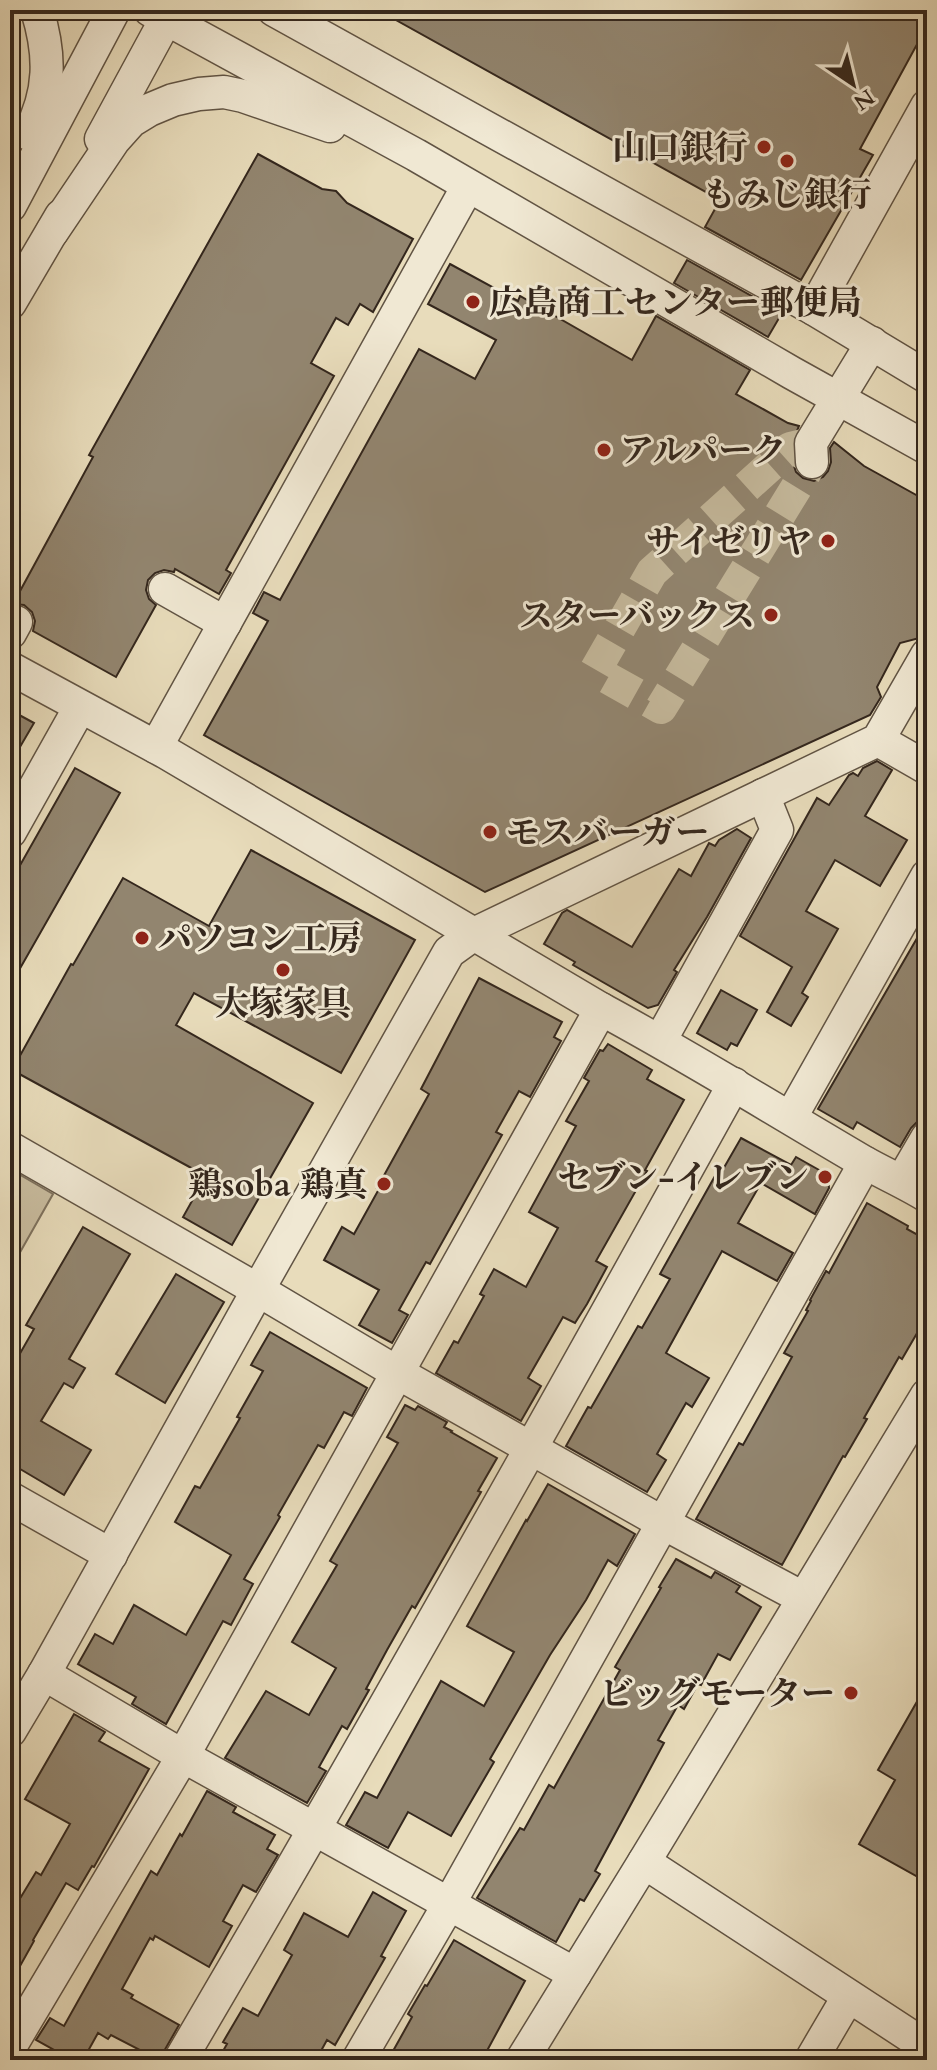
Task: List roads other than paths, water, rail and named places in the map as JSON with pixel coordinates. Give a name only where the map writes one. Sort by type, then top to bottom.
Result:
[{"type":"street","points":[[10,168],[38,117],[46,84],[46,45],[37,10]]},
{"type":"street","points":[[10,206],[114,10]]},
{"type":"street","points":[[274,10],[814,309],[927,377]]},
{"type":"street","points":[[316,10],[407,83]]},
{"type":"street","points":[[52,232],[162,13],[927,448]]},
{"type":"street","points":[[10,303],[52,232],[114,140],[131,121],[173,100],[224,92],[243,96],[416,155]]},
{"type":"street","points":[[814,309],[927,106]]},
{"type":"street","points":[[156,747],[468,186]]},
{"type":"street","points":[[812,452],[872,343]]},
{"type":"street","points":[[165,589],[225,623]]},
{"type":"street","points":[[10,1731],[449,952],[474,934],[878,740],[927,655]]},
{"type":"street","points":[[10,668],[156,747],[865,1163],[915,1188],[927,1138]]},
{"type":"street","points":[[10,832],[80,707]]},
{"type":"street","points":[[878,740],[927,768]]},
{"type":"street","points":[[660,1041],[777,830],[763,795]]},
{"type":"street","points":[[791,1117],[927,876]]},
{"type":"street","points":[[10,2047],[183,1756],[601,1009]]},
{"type":"street","points":[[180,2060],[316,1829],[532,1449],[734,1084]]},
{"type":"street","points":[[10,1148],[398,1373],[663,1523],[803,1598]]},
{"type":"street","points":[[358,2060],[449,1904],[865,1163]]},
{"type":"street","points":[[522,2060],[927,1395]]},
{"type":"street","points":[[10,1498],[111,1555]]},
{"type":"street","points":[[44,1674],[183,1756],[575,1974]]},
{"type":"street","points":[[644,1862],[927,2047]]},
{"type":"street","points":[[811,2060],[848,1997]]},
{"type":"tunnel","points":[[811,443],[790,448],[652,572],[595,671],[661,708],[812,462]]},
{"type":"place","name":"山口銀行","points":[[764,147]]},
{"type":"place","name":"もみじ銀行","points":[[787,161]]},
{"type":"place","name":"広島商工センター郵便局","points":[[473,302]]},
{"type":"place","name":"アルパーク","points":[[604,450]]},
{"type":"place","name":"サイゼリヤ","points":[[828,541]]},
{"type":"place","name":"スターバックス","points":[[771,615]]},
{"type":"place","name":"モスバーガー","points":[[490,832]]},
{"type":"place","name":"パソコン工房","points":[[142,938]]},
{"type":"place","name":"大塚家具","points":[[283,970]]},
{"type":"place","name":"セブン-イレブン","points":[[825,1177]]},
{"type":"place","name":"鶏soba 鶏真","points":[[384,1184]]},
{"type":"place","name":"ビッグモーター","points":[[851,1693]]}]
